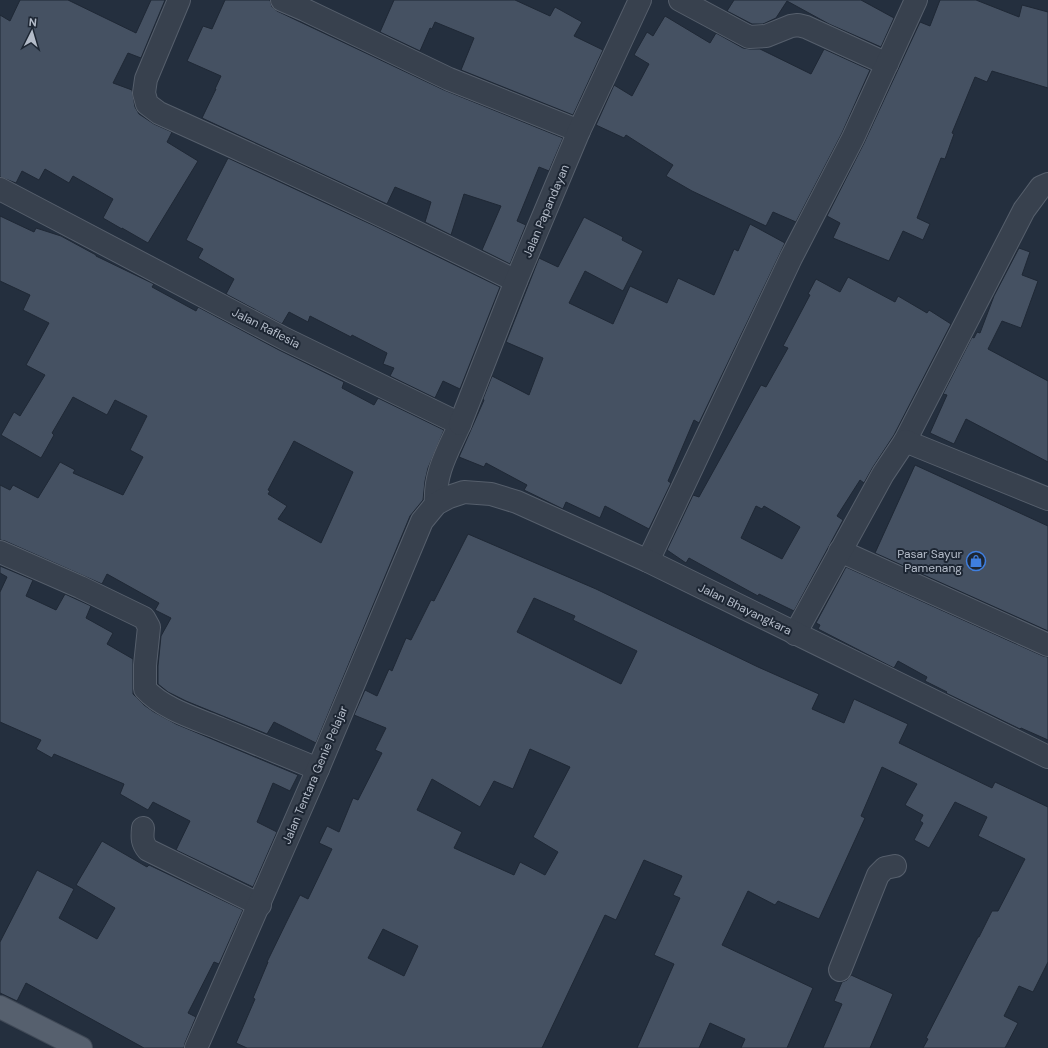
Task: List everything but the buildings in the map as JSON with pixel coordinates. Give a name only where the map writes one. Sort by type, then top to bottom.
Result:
[{"type":"main road","points":[[0,1007],[81,1048]]},
{"type":"street","points":[[178,0],[146,79],[144,93],[147,104],[159,113],[284,169],[516,281]]},
{"type":"street","points":[[282,0],[449,79],[579,131]]},
{"type":"street","name":"Jalan Papandayan","points":[[460,424],[516,281],[579,131],[640,0]]},
{"type":"street","points":[[680,0],[750,37],[766,36],[791,26],[798,25],[806,27],[887,64]]},
{"type":"street","points":[[648,561],[792,258],[853,138],[916,0]]},
{"type":"street","points":[[795,634],[883,474],[905,441],[1024,210],[1041,187],[1048,184]]},
{"type":"street","name":"Jalan Raflesia","points":[[0,189],[285,339],[460,424]]},
{"type":"street","points":[[436,504],[435,490],[439,473],[460,424]]},
{"type":"street","points":[[905,441],[1048,499]]},
{"type":"street","name":"Jalan Bhayangkara","points":[[436,504],[449,497],[464,492],[491,494],[517,502],[648,561],[1048,757]]},
{"type":"street","name":"Jalan Tentara Genie Pelajar","points":[[196,1048],[260,905],[422,521],[436,504]]},
{"type":"street","points":[[0,552],[80,587],[144,618],[149,626],[145,689],[152,696],[168,706],[194,718],[318,769]]},
{"type":"street","points":[[840,552],[1048,645]]},
{"type":"street","points":[[143,828],[142,839],[148,850],[260,905]]},
{"type":"street","points":[[840,970],[878,875],[885,868],[895,866]]},
{"type":"place","name":"Pasar Sayur Pamenang","points":[[976,561]]}]
